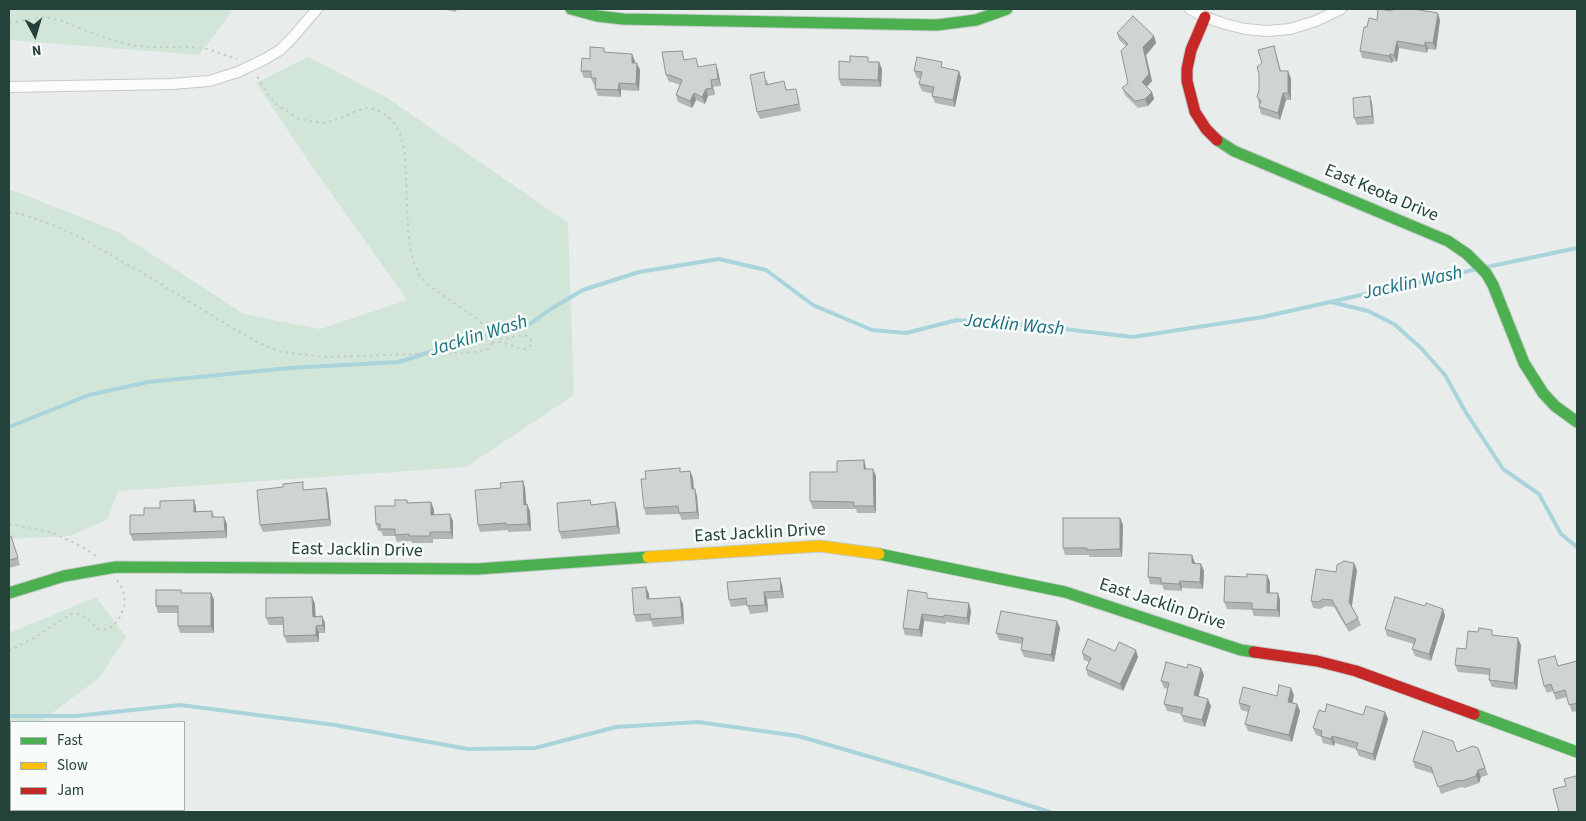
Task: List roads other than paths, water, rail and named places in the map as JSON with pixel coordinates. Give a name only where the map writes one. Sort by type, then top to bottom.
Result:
[{"type":"street","points":[[9,87],[172,84],[209,81],[248,67],[280,50],[317,9]]},
{"type":"street","points":[[571,9],[597,16],[623,19],[937,26],[976,20],[1007,9]]},
{"type":"street","points":[[1190,9],[1225,24],[1244,29],[1267,31],[1290,28],[1316,20],[1341,9]]},
{"type":"street","name":"East Keota Drive","points":[[1205,17],[1191,50],[1187,69],[1187,81],[1190,99],[1195,112],[1206,129],[1220,143],[1234,151],[1448,241],[1466,254],[1486,273],[1524,363],[1543,393],[1555,406],[1577,422]]},
{"type":"street","name":"East Jacklin Drive","points":[[9,593],[64,576],[116,567],[478,569],[820,546],[910,559],[1041,586],[1065,592],[1241,650],[1317,661],[1356,671],[1577,752]]},
{"type":"waterway","name":"Jacklin Wash","points":[[1487,267],[1577,248]]},
{"type":"waterway","name":"Jacklin Wash","points":[[9,427],[89,395],[148,382],[289,368],[399,362],[473,338],[527,326],[549,310],[583,290],[639,272],[719,259],[766,270],[813,305],[872,330],[906,333],[957,320],[1038,326],[1133,337],[1263,317],[1477,269]]},
{"type":"waterway","points":[[1331,302],[1368,311],[1394,324],[1420,347],[1445,375],[1465,411],[1503,469],[1539,494],[1561,534],[1577,547]]},
{"type":"waterway","points":[[9,716],[76,716],[180,705],[335,725],[468,749],[535,748],[616,727],[698,722],[798,736],[1050,812]]}]
